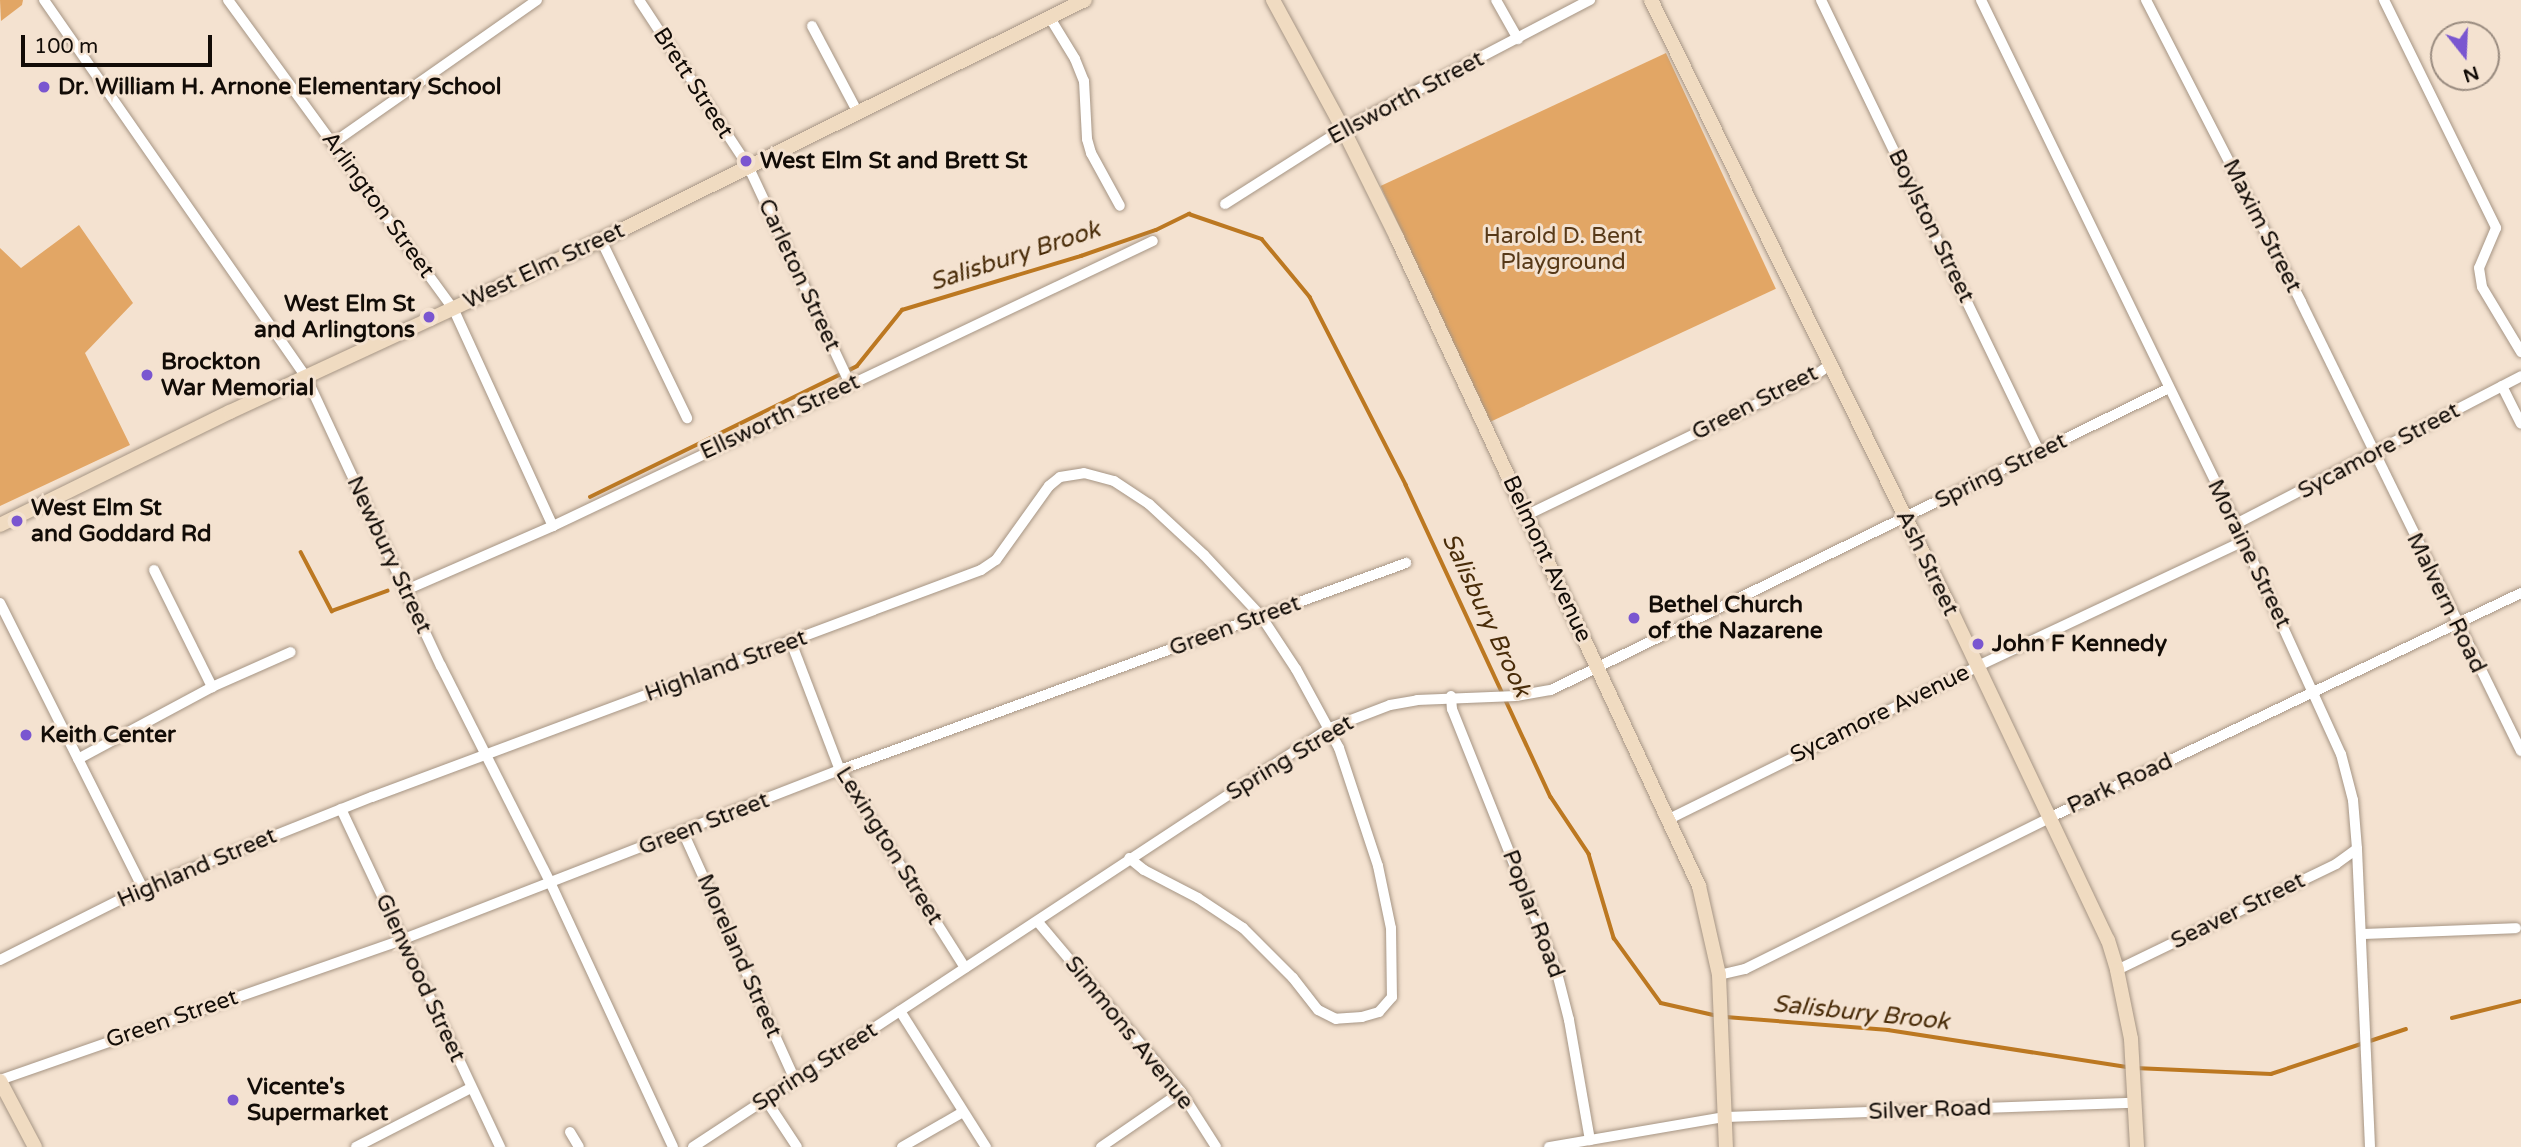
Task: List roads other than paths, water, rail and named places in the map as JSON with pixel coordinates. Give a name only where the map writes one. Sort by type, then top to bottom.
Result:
[{"type":"street","name":"Newbury Street","points":[[44,0],[306,377],[486,756],[550,882],[673,1147]]},
{"type":"street","name":"Arlington Street","points":[[228,0],[453,308],[553,526]]},
{"type":"street","points":[[514,0],[521,10]]},
{"type":"street","points":[[333,143],[537,0]]},
{"type":"street","name":"Brett Street","points":[[639,0],[748,166]]},
{"type":"street","name":"West Elm Street","points":[[0,525],[306,377],[601,240],[1083,0]]},
{"type":"street","name":"Belmont Avenue","points":[[1272,0],[1343,129],[1527,515],[1699,886],[1719,975],[1726,1147]]},
{"type":"street","points":[[1496,0],[1518,38]]},
{"type":"street","name":"Ellsworth Street","points":[[1225,204],[1343,129],[1590,0]]},
{"type":"street","name":"Ash Street","points":[[1651,0],[1978,666],[2108,940],[2117,970],[2133,1068],[2137,1147]]},
{"type":"street","name":"Boylston Street","points":[[1821,0],[2040,453]]},
{"type":"street","name":"Moraine Street","points":[[1981,0],[2236,524],[2341,754],[2353,800],[2357,849],[2370,1147]]},
{"type":"street","name":"Maxim Street","points":[[2146,0],[2301,302],[2374,455]]},
{"type":"street","points":[[2384,0],[2496,228],[2479,268],[2482,287],[2521,352]]},
{"type":"street","points":[[1050,18],[1075,59],[1084,81],[1087,139],[1091,153],[1120,206]]},
{"type":"street","points":[[812,26],[858,113]]},
{"type":"street","name":"Carleton Street","points":[[748,166],[846,376]]},
{"type":"street","points":[[601,240],[687,418]]},
{"type":"street","name":"Ellsworth Street","points":[[406,590],[553,526],[846,376],[960,335],[1153,241]]},
{"type":"street","name":"Green Street","points":[[1527,515],[1814,376],[1831,364]]},
{"type":"street","name":"Sycamore Street","points":[[2236,524],[2374,455],[2521,376]]},
{"type":"street","points":[[2502,386],[2521,424]]},
{"type":"street","name":"Spring Street","points":[[693,1147],[1038,922],[1129,858],[1330,729],[1390,705],[1451,696],[1516,696],[1551,690],[2040,453],[2169,387]]},
{"type":"street","name":"Malvern Road","points":[[2374,455],[2521,751]]},
{"type":"street","name":"Highland Street","points":[[0,960],[143,888],[341,809],[981,570],[996,560],[1049,486],[1060,477],[1084,473],[1114,481],[1149,504],[1204,555],[1261,616],[1330,729],[1378,866],[1391,928],[1392,997],[1378,1012],[1336,1019],[1318,1010],[1293,978],[1243,928],[1198,898],[1144,870],[1129,858]]},
{"type":"street","name":"Sycamore Avenue","points":[[1669,818],[1978,666],[2244,541]]},
{"type":"street","name":"Green Street","points":[[0,1081],[401,940],[840,770],[1406,563]]},
{"type":"street","points":[[154,569],[212,688]]},
{"type":"street","name":"Park Road","points":[[1719,975],[1745,969],[2051,817],[2521,593]]},
{"type":"street","points":[[0,603],[143,888]]},
{"type":"street","name":"Lexington Street","points":[[791,642],[840,770],[965,968]]},
{"type":"street","points":[[78,759],[212,688],[291,652]]},
{"type":"street","name":"Poplar Road","points":[[1451,696],[1452,709],[1556,969],[1569,1020],[1590,1140]]},
{"type":"street","name":"Glenwood Street","points":[[341,809],[500,1147]]},
{"type":"street","name":"Moreland Street","points":[[683,832],[795,1080]]},
{"type":"street","name":"Seaver Street","points":[[2117,970],[2336,864],[2357,849]]},
{"type":"street","name":"Simmons Avenue","points":[[1038,922],[1181,1092],[1216,1147]]},
{"type":"street","points":[[2362,934],[2516,928]]},
{"type":"street","points":[[900,1011],[986,1147]]},
{"type":"street","points":[[0,1081],[35,1147]]},
{"type":"street","points":[[356,1147],[471,1088]]},
{"type":"street","points":[[1101,1147],[1181,1092]]},
{"type":"street","points":[[766,1100],[797,1147]]},
{"type":"street","name":"Silver Road","points":[[1549,1147],[1724,1116],[2135,1102]]},
{"type":"street","points":[[902,1147],[963,1112]]},
{"type":"street","points":[[570,1132],[579,1147]]},
{"type":"waterway","name":"Salisbury Brook","points":[[590,497],[857,366],[902,310],[1081,256],[1156,230],[1189,214],[1262,239],[1310,297],[1406,485],[1551,797],[1589,854],[1614,938],[1661,1003],[1718,1016]]},
{"type":"waterway","name":"Salisbury Brook","points":[[301,552],[332,611],[387,591]]},
{"type":"waterway","name":"Salisbury Brook","points":[[2452,1018],[2521,1001]]},
{"type":"waterway","name":"Salisbury Brook","points":[[1726,1017],[1888,1030],[2128,1067]]},
{"type":"waterway","name":"Salisbury Brook","points":[[2135,1068],[2271,1074],[2406,1029]]},
{"type":"place","name":"Dr. William H. Arnone Elementary School","points":[[44,87]]},
{"type":"place","name":"West Elm St and Brett St","points":[[746,161]]},
{"type":"place","name":"West Elm St and Arlingtons","points":[[429,317]]},
{"type":"place","name":"Brockton War Memorial","points":[[147,375]]},
{"type":"place","name":"West Elm St and Goddard Rd","points":[[17,521]]},
{"type":"place","name":"Bethel Church of the Nazarene","points":[[1634,618]]},
{"type":"place","name":"John F Kennedy","points":[[1978,644]]},
{"type":"place","name":"Keith Center","points":[[26,735]]},
{"type":"place","name":"Vicente's Supermarket","points":[[233,1100]]},
{"type":"park label","name":"Harold D. Bent Playground","points":[[1563,249]]}]
